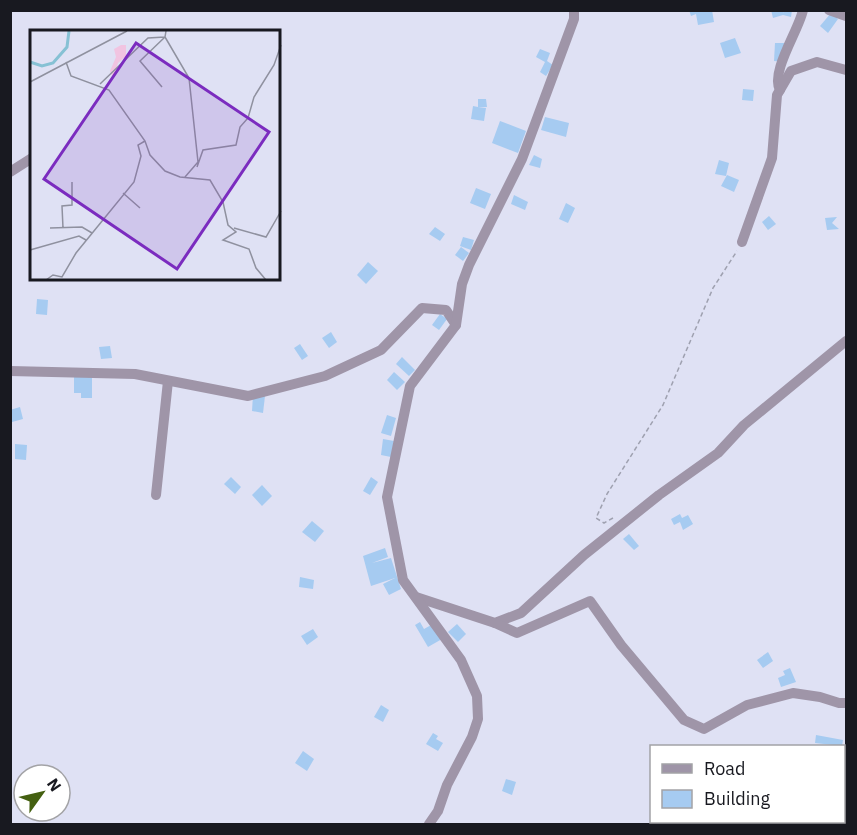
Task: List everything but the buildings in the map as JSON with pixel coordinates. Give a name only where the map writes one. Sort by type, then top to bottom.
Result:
[{"type":"street","points":[[429,825],[438,812],[447,785],[472,737],[478,719],[477,696],[461,660],[403,580],[387,496],[410,386],[456,325],[462,284],[469,265],[522,159],[574,18],[574,10]]},
{"type":"street","points":[[780,90],[778,78],[803,10]]},
{"type":"street","points":[[830,10],[846,16]]},
{"type":"street","points":[[742,242],[772,158],[777,95],[791,71],[816,62],[846,70]]},
{"type":"street","points":[[10,172],[30,159]]},
{"type":"street","points":[[10,371],[135,374],[248,396],[325,376],[381,350],[422,308],[446,310],[456,325]]},
{"type":"street","points":[[495,623],[521,613],[585,555],[659,495],[718,453],[744,424],[846,341]]},
{"type":"street","points":[[156,495],[168,381]]},
{"type":"street","points":[[416,597],[495,623],[517,633],[590,601],[621,645],[684,720],[704,729],[747,705],[793,693],[846,703]]},
{"type":"path","points":[[614,518],[604,523],[596,518],[607,494],[663,405],[713,288],[742,242]]}]
